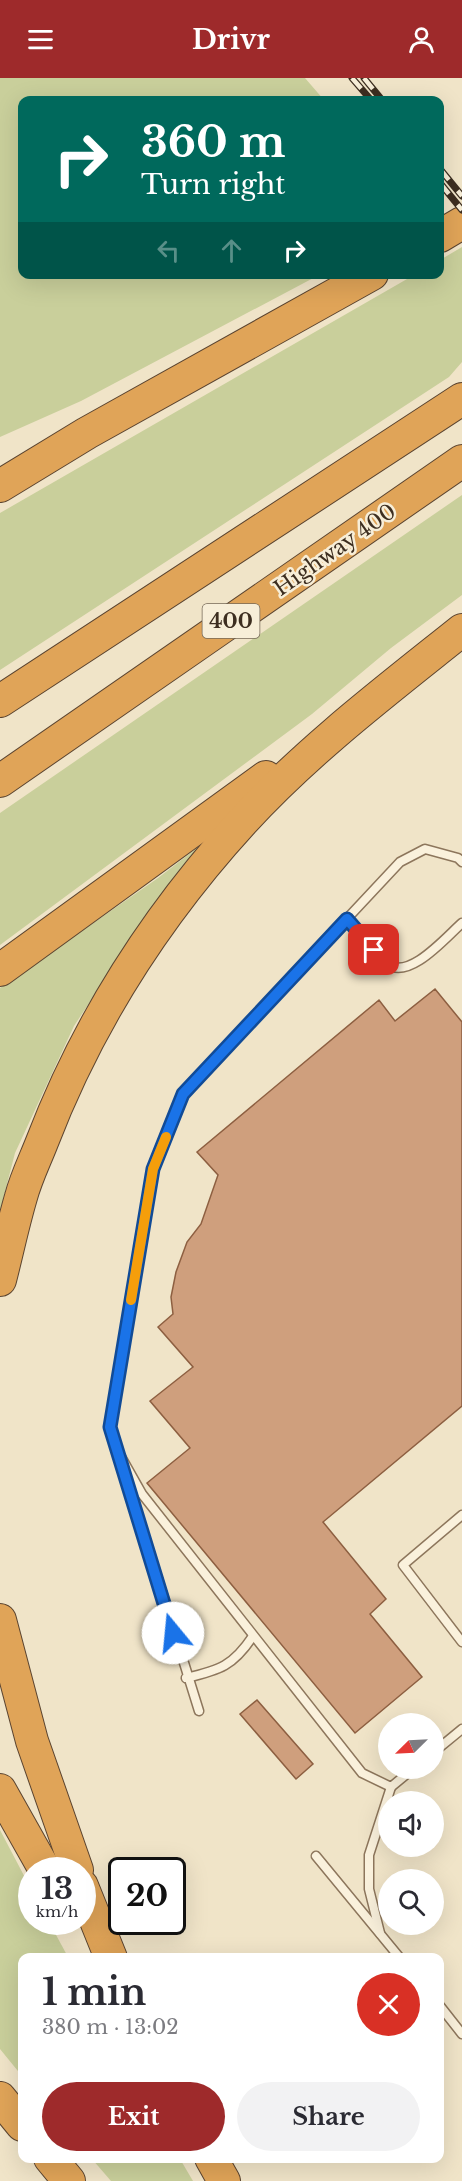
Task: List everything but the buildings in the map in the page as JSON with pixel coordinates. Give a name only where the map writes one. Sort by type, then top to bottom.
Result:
[{"type":"highway","points":[[444,234],[462,223]]},
{"type":"highway","points":[[0,486],[87,434],[363,279]]},
{"type":"highway","name":"400","points":[[0,701],[462,399]]},
{"type":"highway","points":[[0,470],[87,434]]},
{"type":"highway","name":"Highway 400","points":[[0,782],[462,461]]},
{"type":"highway","points":[[0,1280],[21,1195],[57,1102],[98,1020],[144,943],[193,879],[244,820],[308,758],[373,701],[462,630]]},
{"type":"highway","points":[[0,970],[216,812],[373,701]]},
{"type":"highway","points":[[0,1620],[32,1741],[72,1857]]},
{"type":"highway","points":[[0,1790],[38,1857]]},
{"type":"highway","points":[[96,1921],[109,1953]]},
{"type":"highway","points":[[80,1935],[90,1953]]},
{"type":"highway","points":[[0,2098],[18,2120]]},
{"type":"highway","points":[[55,2163],[69,2181]]},
{"type":"highway","points":[[214,2163],[224,2181]]},
{"type":"lane","points":[[199,1711],[186,1678],[110,1427],[153,1169],[183,1094],[400,862],[425,849],[458,858],[462,862]]},
{"type":"lane","points":[[347,919],[388,965],[404,969],[417,963],[462,922]]},
{"type":"lane","points":[[120,1455],[142,1494],[362,1773],[391,1787]]},
{"type":"lane","points":[[462,1515],[403,1564],[462,1642]]},
{"type":"lane","points":[[186,1678],[222,1670],[241,1653],[253,1636]]},
{"type":"lane","points":[[444,1744],[462,1729]]},
{"type":"lane","points":[[378,1925],[369,1889],[369,1855],[391,1787],[401,1779]]},
{"type":"lane","points":[[316,1856],[378,1931]]},
{"type":"lane","points":[[382,1935],[396,1953]]},
{"type":"lane","points":[[444,2011],[462,2034]]},
{"type":"green space","points":[[0,78],[305,78],[321,96],[18,96],[18,279],[311,279],[81,401],[0,437]]},
{"type":"green space","points":[[462,247],[462,362],[449,377],[0,670],[0,513],[407,279],[444,279],[444,258]]},
{"type":"green space","points":[[462,495],[462,595],[391,648],[312,714],[0,945],[0,813]]},
{"type":"green space","points":[[223,828],[146,917],[74,1026],[15,1153],[0,1211],[0,988],[158,878]]},
{"type":"green space","points":[[0,1830],[18,1864],[18,1935],[56,1935],[66,1953],[18,1953],[18,2071],[0,2049]]},
{"type":"green space","points":[[95,2163],[182,2163],[193,2181],[111,2181]]},
{"type":"railway","points":[[352,78],[368,96]]},
{"type":"railway","points":[[364,78],[379,96]]},
{"type":"railway","points":[[444,174],[462,196]]},
{"type":"railway","points":[[444,188],[462,210]]},
{"type":"slow traffic","points":[[131,1300],[153,1169],[166,1137]]},
{"type":"route","points":[[173,1633],[110,1427],[153,1169],[183,1094],[347,919],[374,950]]}]
